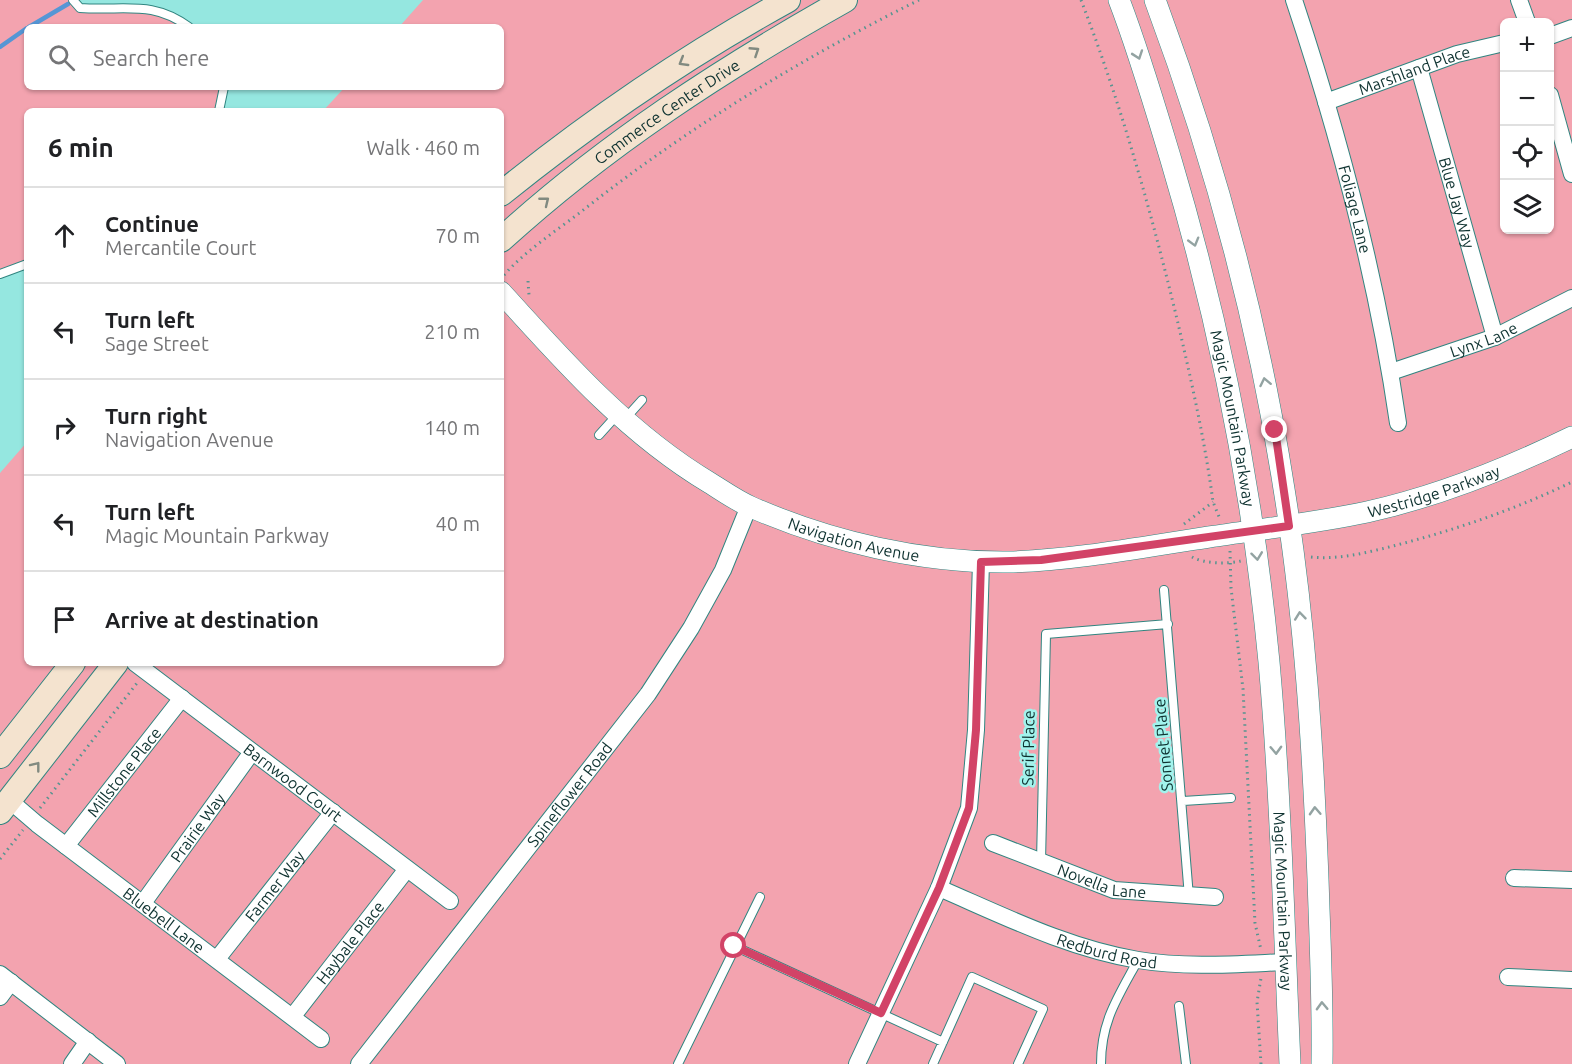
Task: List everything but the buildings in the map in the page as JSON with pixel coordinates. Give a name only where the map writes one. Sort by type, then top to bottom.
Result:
[{"type":"main road","name":"Commerce Center Drive","points":[[504,192],[570,138],[657,77],[788,0]]},
{"type":"main road","name":"Commerce Center Drive","points":[[504,237],[602,155],[675,103],[762,46],[845,0]]},
{"type":"main road","points":[[0,756],[71,666]]},
{"type":"main road","points":[[5,806],[114,666]]},
{"type":"street","name":"Magic Mountain Parkway","points":[[1119,0],[1154,104],[1200,261],[1232,406],[1254,531],[1276,739],[1290,1064]]},
{"type":"street","points":[[1155,0],[1211,168],[1240,270],[1275,430],[1289,526],[1310,722],[1322,1003],[1322,1064]]},
{"type":"street","name":"Foliage Lane","points":[[1294,0],[1326,102],[1356,210],[1391,372],[1398,423]]},
{"type":"street","points":[[1519,0],[1526,18]]},
{"type":"street","points":[[1554,35],[1572,28]]},
{"type":"street","name":"Marshland Place","points":[[1326,102],[1457,54],[1500,44]]},
{"type":"street","name":"Blue Jay Way","points":[[1419,68],[1495,337]]},
{"type":"street","points":[[1554,109],[1572,174]]},
{"type":"street","name":"Navigation Avenue","points":[[504,295],[562,360],[620,417],[681,465],[749,506],[857,543],[950,560],[981,562],[1041,560],[1289,526]]},
{"type":"street","name":"Lynx Lane","points":[[1391,372],[1495,337],[1572,298]]},
{"type":"street","name":"Westridge Parkway","points":[[1289,526],[1368,512],[1435,494],[1512,466],[1572,437]]},
{"type":"street","name":"Spineflower Road","points":[[359,1064],[648,694],[691,628],[723,570],[749,506]]},
{"type":"street","points":[[857,1064],[939,888],[969,808],[973,777],[981,562]]},
{"type":"street","name":"Barnwood Court","points":[[141,667],[450,901]]},
{"type":"street","name":"Millstone Place","points":[[66,846],[182,698]]},
{"type":"street","name":"Prairie Way","points":[[143,903],[252,752]]},
{"type":"street","name":"Bluebell Lane","points":[[5,806],[31,819],[321,1039]]},
{"type":"street","name":"Farmer Way","points":[[217,959],[333,812]]},
{"type":"street","name":"Novella Lane","points":[[993,843],[1114,890],[1215,897]]},
{"type":"street","name":"Haybale Place","points":[[293,1016],[407,868]]},
{"type":"street","points":[[1514,879],[1572,880]]},
{"type":"street","name":"Redburd Road","points":[[939,888],[1071,944],[1138,960],[1179,964],[1285,962]]},
{"type":"street","points":[[1508,977],[1572,980]]},
{"type":"street","points":[[0,997],[6,978],[117,1064]]},
{"type":"street","points":[[72,1064],[88,1041]]},
{"type":"lane","points":[[73,0],[80,8],[98,9],[148,1],[177,14],[186,24]]},
{"type":"lane","points":[[220,108],[223,90]]},
{"type":"lane","points":[[0,274],[24,265]]},
{"type":"lane","points":[[599,435],[642,400]]},
{"type":"lane","name":"Sonnet Place","points":[[1164,591],[1183,801],[1189,897]]},
{"type":"lane","name":"Serif Place","points":[[1041,862],[1046,634],[1168,624]]},
{"type":"lane","points":[[1183,801],[1231,798]]},
{"type":"lane","points":[[678,1064],[760,897]]},
{"type":"lane","points":[[734,946],[943,1042]]},
{"type":"lane","points":[[1101,1064],[1101,1038],[1111,1011],[1138,960]]},
{"type":"lane","points":[[936,1063],[972,977],[1043,1009],[1018,1064]]},
{"type":"lane","points":[[1179,1006],[1186,1064]]},
{"type":"path","points":[[504,275],[609,190],[715,116],[829,47],[919,0]]},
{"type":"path","points":[[1081,0],[1130,140],[1153,222],[1183,346],[1213,502],[1221,520]]},
{"type":"path","points":[[1309,557],[1331,559],[1439,534],[1493,516],[1572,482]]},
{"type":"path","points":[[1190,518],[1213,502]]},
{"type":"path","points":[[1230,550],[1243,689],[1255,923],[1261,947]]},
{"type":"path","points":[[1198,560],[1231,564],[1244,561]]},
{"type":"path","points":[[0,860],[141,667]]},
{"type":"path","points":[[1261,980],[1257,1002],[1261,1064]]},
{"type":"shaded area","points":[[0,0],[77,0],[80,8],[127,5],[177,14],[184,24],[24,24],[24,90],[223,90],[220,108],[24,108],[24,265],[0,272]]},
{"type":"shaded area","points":[[423,0],[1572,0],[1572,1064],[0,1064],[0,473],[24,445],[24,666],[504,666],[504,108],[326,108],[342,90],[504,90],[504,24],[402,24]]},
{"type":"waterway","points":[[34,24],[68,4]]},
{"type":"waterway","points":[[0,47],[24,30]]},
{"type":"route","points":[[734,946],[881,1013],[939,888],[969,808],[976,730],[981,562],[1041,560],[1289,526],[1275,430]]}]
